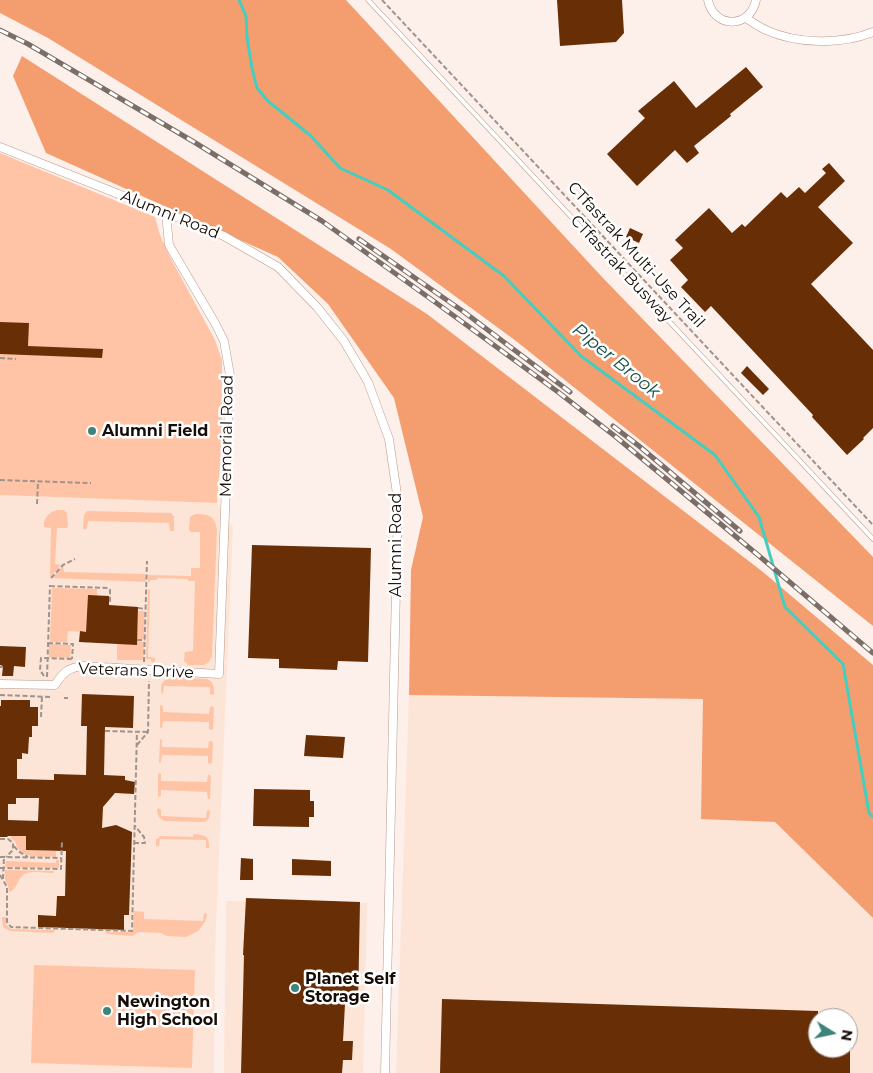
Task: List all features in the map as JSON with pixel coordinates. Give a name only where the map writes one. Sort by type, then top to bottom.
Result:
[{"type":"street","points":[[708,0],[716,16],[730,22],[738,22],[746,18],[755,6],[756,0]]},
{"type":"street","points":[[746,18],[766,30],[794,39],[834,42],[873,32]]},
{"type":"street","name":"Alumni Road","points":[[0,147],[224,236],[278,266],[317,307],[344,341],[368,382],[389,439],[398,502],[384,1073]]},
{"type":"street","name":"Memorial Road","points":[[166,213],[169,245],[215,323],[228,356],[229,384],[219,674]]},
{"type":"street","name":"Veterans Drive","points":[[0,684],[55,685],[60,676],[66,671],[74,667],[83,666],[219,674]]},
{"type":"lane","name":"CTfastrak Busway","points":[[368,0],[873,539]]},
{"type":"path","name":"CTfastrak Multi-Use Trail","points":[[382,0],[873,525]]},
{"type":"path","points":[[0,358],[16,359]]},
{"type":"path","points":[[0,480],[91,483]]},
{"type":"path","points":[[37,504],[38,481]]},
{"type":"path","points":[[50,578],[63,565],[75,559]]},
{"type":"path","points":[[144,662],[147,561]]},
{"type":"path","points":[[47,680],[50,586],[108,588],[110,590],[110,604]]},
{"type":"path","points":[[138,608],[146,609]]},
{"type":"path","points":[[137,640],[145,640]]},
{"type":"path","points":[[48,643],[73,644],[72,659]]},
{"type":"path","points":[[137,746],[148,732],[149,681]]},
{"type":"path","points":[[41,717],[42,692]]},
{"type":"path","points":[[0,694],[52,697]]},
{"type":"path","points":[[104,731],[148,732]]},
{"type":"path","points":[[14,846],[12,852],[5,857],[2,868],[3,878],[7,887],[7,924],[11,928],[132,931],[137,732]]},
{"type":"path","points":[[134,843],[145,843],[144,837],[135,826]]},
{"type":"path","points":[[0,839],[13,842],[18,851],[29,858]]},
{"type":"path","points":[[2,868],[61,869],[62,840]]},
{"type":"path","points":[[0,857],[61,858]]},
{"type":"path","points":[[0,875],[3,878]]},
{"type":"shaded area","points":[[0,0],[346,0],[602,277],[873,557],[873,626],[516,341],[391,249],[48,38],[0,13]]},
{"type":"shaded area","points":[[22,56],[427,314],[763,572],[873,665],[873,918],[775,822],[701,819],[703,699],[409,695],[411,570],[423,517],[394,398],[328,304],[278,257],[46,153],[13,76]]},
{"type":"shaded area","name":"Alumni Field","points":[[0,153],[155,217],[160,235],[170,257],[215,340],[222,360],[222,437],[217,503],[0,495]]},
{"type":"shaded area","points":[[0,495],[217,503],[233,527],[215,949],[214,1073],[0,1073]]},
{"type":"shaded area","points":[[64,510],[67,513],[68,527],[57,528],[55,564],[61,565],[50,577],[51,528],[44,527],[44,521],[51,512]]},
{"type":"shaded area","points":[[87,511],[171,513],[174,517],[174,531],[170,531],[169,523],[88,521],[85,530],[83,528],[84,515]]},
{"type":"shaded area","points":[[195,514],[204,514],[213,518],[217,530],[212,656],[209,662],[204,665],[188,665],[184,661],[185,652],[193,651],[195,581],[158,578],[148,582],[148,575],[191,576],[191,568],[200,568],[200,532],[191,532],[189,530],[190,517]]},
{"type":"shaded area","points":[[63,566],[64,572],[145,574],[146,582],[52,578]]},
{"type":"shaded area","points":[[52,588],[97,589],[97,596],[88,596],[86,632],[68,631],[67,642],[50,642]]},
{"type":"shaded area","points":[[148,589],[150,590],[148,657],[155,658],[155,661],[152,663],[151,659],[146,659]]},
{"type":"shaded area","points":[[138,611],[145,611],[144,639],[137,639]]},
{"type":"shaded area","points":[[137,641],[144,642],[143,660],[117,660],[117,644]]},
{"type":"shaded area","points":[[49,644],[71,645],[70,658],[49,657]]},
{"type":"shaded area","points":[[173,677],[207,679],[213,685],[214,694],[210,694],[210,687],[164,686],[162,694],[161,687],[163,683]]},
{"type":"shaded area","points":[[409,695],[704,699],[701,818],[775,822],[873,918],[873,1073],[396,1073]]},
{"type":"shaded area","points":[[160,705],[163,706],[163,712],[209,714],[210,707],[212,706],[214,708],[213,729],[209,729],[209,722],[163,721],[161,728]]},
{"type":"shaded area","points":[[160,739],[162,740],[162,747],[208,748],[209,741],[211,741],[213,743],[212,763],[208,763],[208,756],[162,755],[161,762],[159,763]]},
{"type":"shaded area","points":[[159,773],[161,774],[161,781],[207,782],[208,775],[210,775],[210,799],[208,799],[207,792],[161,790],[161,796],[158,797]]},
{"type":"shaded area","points":[[158,808],[161,810],[161,816],[206,818],[207,811],[209,810],[210,815],[203,822],[165,821],[158,816]]},
{"type":"shaded area","points":[[193,834],[206,836],[209,848],[206,848],[206,840],[160,839],[159,846],[156,846],[156,839],[160,836],[193,837]]},
{"type":"shaded area","points":[[12,836],[26,836],[26,850],[56,851],[56,857],[26,855],[21,852],[15,841],[10,838]]},
{"type":"shaded area","points":[[56,860],[59,860],[59,868],[5,867],[6,861],[56,863]]},
{"type":"shaded area","points":[[5,870],[54,871],[54,873],[35,872],[25,874],[20,878],[12,891],[9,892],[5,879]]},
{"type":"shaded area","name":"Planet Self Storage","points":[[226,901],[367,903],[363,1073],[224,1073]]},
{"type":"shaded area","points":[[134,911],[144,912],[144,919],[203,921],[204,913],[207,915],[205,922],[198,931],[186,937],[139,932],[132,936],[106,934],[106,932],[133,932]]},
{"type":"shaded area","points":[[2,917],[6,917],[6,925],[11,929],[55,930],[53,933],[10,931],[3,927]]},
{"type":"shaded area","points":[[34,965],[195,970],[192,1068],[31,1063]]},
{"type":"building","points":[[557,0],[622,0],[624,33],[616,42],[560,46]]},
{"type":"building","points":[[746,67],[763,87],[694,146],[699,153],[687,163],[675,150],[637,186],[607,154],[645,118],[638,111],[674,81],[696,108]]},
{"type":"building","points":[[829,163],[845,181],[818,207],[853,243],[811,284],[873,350],[873,428],[847,455],[812,417],[813,415],[711,306],[705,312],[681,287],[688,280],[670,260],[683,248],[675,240],[709,208],[732,233],[742,224],[745,227],[781,192],[787,198],[799,187],[805,193],[826,173],[822,169]]},
{"type":"building","points":[[630,228],[643,234],[639,243],[626,237]]},
{"type":"building","points":[[0,322],[29,323],[28,346],[103,349],[102,358],[0,354]]},
{"type":"building","points":[[747,366],[769,389],[763,395],[741,373]]},
{"type":"building","points":[[252,545],[371,548],[368,662],[338,661],[337,670],[279,668],[279,659],[248,658]]},
{"type":"building","points":[[88,595],[109,596],[109,605],[138,607],[137,645],[79,642],[80,631],[86,632]]},
{"type":"building","points":[[0,646],[26,647],[25,667],[14,666],[13,676],[2,676],[3,666],[0,665]]},
{"type":"building","points":[[82,694],[134,696],[133,728],[105,727],[104,775],[125,776],[125,780],[135,782],[134,794],[115,793],[103,807],[102,828],[116,825],[132,832],[129,915],[124,915],[124,930],[38,927],[38,915],[56,916],[57,896],[65,896],[66,851],[26,850],[26,836],[0,837],[1,700],[30,700],[30,707],[38,707],[38,726],[32,726],[32,737],[29,737],[28,754],[22,753],[22,759],[17,759],[17,779],[54,780],[54,774],[86,775],[87,726],[81,726]],"holes":[[[16,798],[39,798],[38,821],[8,820],[8,804],[16,804]]]},
{"type":"building","points":[[306,735],[345,737],[343,758],[304,756]]},
{"type":"building","points":[[254,789],[310,790],[310,801],[314,801],[314,817],[309,817],[309,827],[253,826]]},
{"type":"building","points":[[241,858],[253,859],[253,880],[240,880]]},
{"type":"building","points":[[292,859],[331,861],[331,876],[292,875]]},
{"type":"building","name":"Planet Self Storage","points":[[246,898],[360,902],[358,1005],[345,1004],[343,1041],[353,1041],[352,1060],[343,1060],[342,1073],[241,1073]]},
{"type":"building","points":[[442,999],[808,1011],[808,1058],[850,1058],[850,1073],[440,1073]]},
{"type":"waterway","name":"Piper Brook","points":[[239,0],[246,16],[247,37],[257,88],[268,101],[311,136],[340,168],[388,190],[504,276],[581,356],[715,455],[759,517],[785,607],[843,664],[869,813],[873,817]]},
{"type":"railway","points":[[0,30],[28,44],[194,142],[322,221],[558,392],[616,437],[873,653]]},
{"type":"railway","points":[[359,239],[464,312],[570,392]]},
{"type":"railway","points":[[613,426],[740,531]]},
{"type":"place","name":"Alumni Field","points":[[92,431]]},
{"type":"place","name":"Planet Self Storage","points":[[295,988]]},
{"type":"place","name":"Newington High School","points":[[107,1011]]}]
